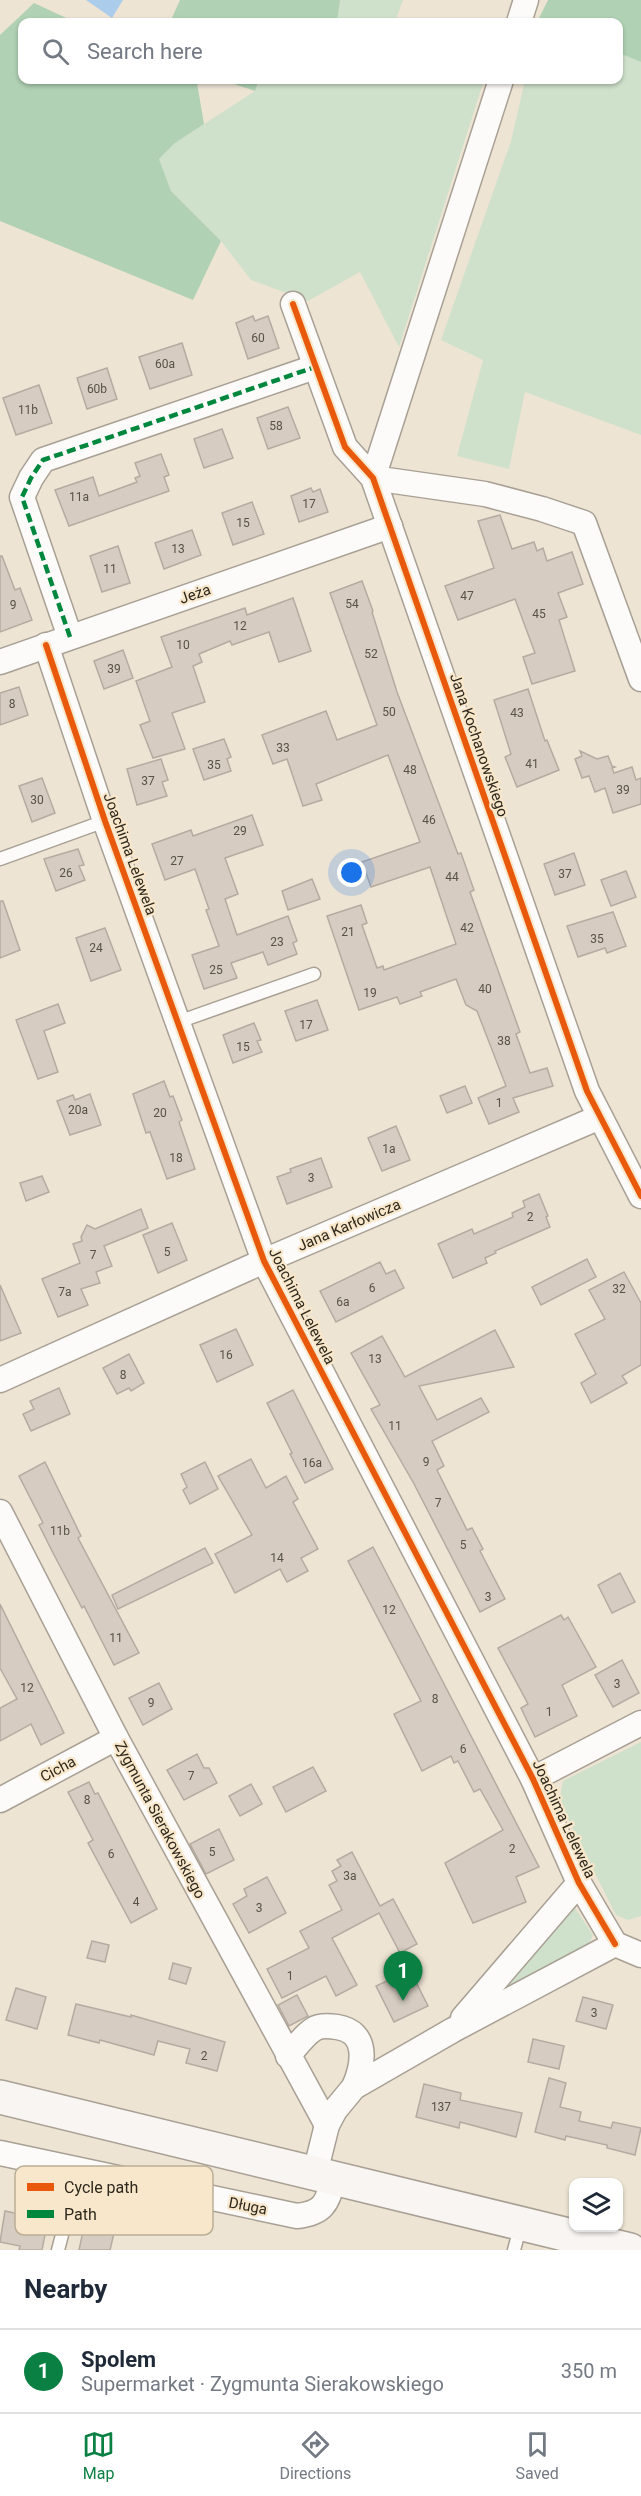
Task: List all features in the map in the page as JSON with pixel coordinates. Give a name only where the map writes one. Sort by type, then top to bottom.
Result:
[{"type":"main road","points":[[0,2097],[324,2176],[518,2237],[630,2250]]},
{"type":"street","points":[[520,18],[526,0]]},
{"type":"street","points":[[500,84],[373,478],[485,494],[584,523],[641,679]]},
{"type":"street","name":"Jana Kochanowskiego","points":[[293,304],[345,447],[373,478],[586,1090],[641,1196]]},
{"type":"street","points":[[70,637],[22,497],[43,460],[315,367]]},
{"type":"street","name":"Jeża","points":[[0,662],[390,526]]},
{"type":"street","name":"Joachima Lelewela","points":[[46,645],[105,821],[264,1262],[533,1779],[579,1883],[615,1944]]},
{"type":"street","name":"Jana Karłowicza","points":[[0,1380],[600,1116]]},
{"type":"street","name":"Zygmunta Sierakowskiego","points":[[0,1512],[116,1738],[327,2125]]},
{"type":"street","points":[[533,1779],[641,1723]]},
{"type":"street","name":"Cicha","points":[[0,1800],[116,1738]]},
{"type":"street","points":[[453,2030],[579,1883]]},
{"type":"street","points":[[354,2087],[453,2030],[615,1944],[641,1955]]},
{"type":"street","points":[[288,2056],[316,2027],[333,2026],[349,2029],[362,2050],[359,2075],[354,2087],[335,2110],[327,2125],[324,2176]]},
{"type":"street","name":"Długa","points":[[0,2153],[60,2166]]},
{"type":"street","name":"Długa","points":[[213,2198],[297,2216],[309,2215],[328,2202],[324,2176]]},
{"type":"lane","points":[[0,859],[105,821]]},
{"type":"lane","points":[[178,1022],[314,974]]},
{"type":"lane","points":[[58,2250],[62,2235]]},
{"type":"green space","points":[[180,0],[340,0],[338,18],[172,18]]},
{"type":"green space","points":[[340,0],[403,0],[396,18],[338,18]]},
{"type":"green space","points":[[548,0],[641,0],[641,62],[623,55],[623,18],[539,18]]},
{"type":"green space","points":[[34,3],[66,18],[18,18]]},
{"type":"green space","points":[[18,18],[18,84],[197,84],[204,124],[175,143],[159,159],[171,191],[221,241],[193,300],[0,221],[0,35]]},
{"type":"green space","points":[[623,55],[641,62],[641,435],[525,392],[509,469],[457,456],[483,360],[441,340],[511,141],[524,84],[623,84]]},
{"type":"green space","points":[[234,84],[258,84],[255,91]]},
{"type":"green space","points":[[258,84],[483,84],[399,347],[360,272],[308,301],[251,280],[221,241],[171,191],[159,159],[175,143],[255,91]]},
{"type":"green space","points":[[641,1742],[641,1916],[628,1920],[616,1915],[559,1801],[563,1781]]},
{"type":"green space","points":[[575,1908],[593,1935],[589,1945],[505,1988]]},
{"type":"water","points":[[86,0],[123,0],[112,18]]},
{"type":"building","points":[[253,316],[255,321],[268,316],[279,348],[248,359],[236,323]]},
{"type":"building","points":[[182,343],[192,375],[150,389],[139,357]]},
{"type":"building","points":[[107,368],[117,399],[87,409],[77,378]]},
{"type":"building","points":[[39,385],[52,423],[16,435],[3,398]]},
{"type":"building","points":[[288,407],[300,438],[268,449],[257,418]]},
{"type":"building","points":[[222,429],[233,458],[204,468],[194,439]]},
{"type":"building","points":[[161,454],[169,475],[164,477],[169,491],[69,526],[55,490],[93,477],[99,496],[137,482],[135,478],[140,476],[135,463]]},
{"type":"building","points":[[311,488],[313,492],[320,489],[328,512],[299,522],[291,496]]},
{"type":"building","points":[[252,502],[264,534],[233,545],[222,513]]},
{"type":"building","points":[[500,515],[512,549],[534,542],[537,551],[543,548],[547,561],[572,552],[583,584],[558,593],[567,617],[559,620],[575,671],[532,684],[523,657],[535,653],[515,599],[458,620],[445,586],[494,568],[478,521]]},
{"type":"building","points":[[192,530],[201,555],[164,569],[155,543]]},
{"type":"building","points":[[118,546],[130,583],[102,592],[90,556]]},
{"type":"building","points":[[0,556],[2,556],[15,590],[20,588],[32,620],[0,632]]},
{"type":"building","points":[[362,581],[397,692],[458,854],[461,853],[474,890],[470,892],[520,1032],[516,1034],[530,1073],[547,1068],[553,1086],[513,1098],[519,1112],[489,1124],[478,1098],[506,1086],[477,1011],[466,1005],[456,979],[420,992],[422,996],[400,1004],[397,997],[359,1010],[327,916],[361,905],[367,923],[362,925],[377,968],[383,966],[384,970],[456,944],[430,867],[371,887],[362,862],[420,842],[388,755],[316,784],[322,800],[303,806],[287,759],[273,764],[262,735],[326,711],[337,740],[377,725],[330,593]]},
{"type":"building","points":[[293,598],[311,651],[279,662],[269,632],[232,645],[230,641],[199,654],[202,662],[193,666],[205,702],[172,713],[185,749],[153,758],[140,725],[150,721],[136,681],[172,667],[161,637],[245,608],[247,615]]},
{"type":"building","points":[[123,650],[133,678],[104,689],[94,661]]},
{"type":"building","points":[[19,687],[28,715],[0,725],[0,693]]},
{"type":"building","points":[[528,689],[545,741],[547,740],[559,770],[517,787],[505,757],[511,754],[494,700]]},
{"type":"building","points":[[224,739],[231,757],[227,759],[231,771],[204,780],[193,749]]},
{"type":"building","points":[[580,751],[597,759],[608,756],[612,766],[615,767],[612,768],[614,773],[632,767],[636,780],[641,778],[641,804],[613,813],[605,788],[595,792],[589,776],[582,778],[575,759],[582,756]]},
{"type":"building","points":[[161,759],[168,780],[162,782],[167,796],[137,805],[127,769]]},
{"type":"building","points":[[42,778],[55,813],[32,822],[19,786]]},
{"type":"building","points":[[252,815],[263,845],[225,858],[238,894],[225,899],[237,935],[288,916],[297,941],[293,943],[297,954],[268,965],[263,952],[231,963],[237,978],[204,989],[192,955],[219,946],[195,869],[165,880],[152,844],[191,830],[193,836]]},
{"type":"building","points":[[78,849],[84,865],[79,866],[85,880],[56,891],[44,859]]},
{"type":"building","points":[[574,853],[585,885],[555,895],[544,864]]},
{"type":"building","points":[[626,871],[636,897],[611,906],[601,880]]},
{"type":"building","points":[[312,879],[320,899],[288,910],[282,891]]},
{"type":"building","points":[[0,901],[3,901],[20,950],[0,958]]},
{"type":"building","points":[[613,912],[626,946],[607,953],[605,948],[578,957],[567,926]]},
{"type":"building","points":[[105,928],[121,970],[91,981],[76,938]]},
{"type":"building","points":[[317,1000],[328,1030],[296,1041],[285,1011]]},
{"type":"building","points":[[58,1004],[65,1023],[44,1031],[58,1072],[38,1079],[16,1020]]},
{"type":"building","points":[[254,1023],[261,1040],[257,1041],[262,1052],[233,1063],[223,1035]]},
{"type":"building","points":[[164,1081],[170,1097],[173,1096],[182,1120],[179,1122],[195,1169],[167,1179],[150,1132],[146,1133],[133,1094]]},
{"type":"building","points":[[465,1086],[472,1103],[447,1113],[440,1096]]},
{"type":"building","points":[[90,1094],[101,1125],[70,1135],[57,1101],[73,1095],[75,1100]]},
{"type":"building","points":[[396,1126],[410,1160],[382,1171],[368,1138]]},
{"type":"building","points":[[321,1158],[332,1187],[287,1204],[277,1177],[291,1172],[290,1169]]},
{"type":"building","points":[[42,1176],[49,1192],[26,1201],[20,1183]]},
{"type":"building","points":[[539,1194],[550,1227],[495,1251],[496,1253],[485,1258],[487,1263],[453,1278],[438,1244],[472,1229],[474,1234],[513,1217],[512,1213],[525,1207],[523,1201]]},
{"type":"building","points":[[141,1209],[148,1228],[104,1246],[112,1266],[96,1272],[100,1283],[81,1289],[88,1305],[58,1317],[42,1279],[80,1263],[73,1244],[82,1241],[81,1237],[87,1225],[95,1229]]},
{"type":"building","points":[[172,1223],[187,1260],[158,1273],[143,1235]]},
{"type":"building","points":[[587,1259],[596,1277],[541,1305],[532,1287]]},
{"type":"building","points":[[380,1262],[386,1274],[395,1270],[404,1288],[336,1322],[320,1291]]},
{"type":"building","points":[[624,1272],[641,1303],[641,1365],[622,1376],[627,1383],[591,1403],[581,1383],[596,1374],[575,1334],[605,1319],[589,1290]]},
{"type":"building","points":[[0,1285],[21,1333],[0,1341]]},
{"type":"building","points":[[236,1329],[253,1365],[217,1382],[200,1345]]},
{"type":"building","points":[[495,1330],[514,1367],[419,1386],[437,1420],[481,1398],[489,1412],[432,1441],[444,1466],[437,1470],[467,1530],[472,1528],[483,1549],[480,1551],[505,1599],[480,1612],[413,1482],[371,1409],[380,1405],[351,1353],[382,1336],[405,1377]]},
{"type":"building","points":[[129,1354],[144,1383],[131,1391],[129,1388],[117,1394],[103,1368]]},
{"type":"building","points":[[59,1388],[70,1414],[31,1431],[23,1414],[34,1409],[30,1401]]},
{"type":"building","points":[[293,1390],[333,1469],[305,1483],[267,1403]]},
{"type":"building","points":[[251,1459],[266,1488],[286,1476],[298,1499],[293,1502],[318,1549],[301,1558],[308,1571],[287,1582],[280,1569],[235,1593],[215,1554],[252,1535],[218,1476]]},
{"type":"building","points":[[45,1462],[81,1536],[78,1538],[139,1653],[114,1665],[84,1606],[82,1608],[52,1551],[39,1525],[43,1523],[19,1476]]},
{"type":"building","points":[[205,1462],[218,1489],[190,1504],[183,1490],[187,1487],[181,1474]]},
{"type":"building","points":[[373,1547],[539,1867],[516,1877],[526,1902],[473,1923],[445,1863],[503,1830],[480,1789],[474,1792],[458,1761],[454,1763],[451,1756],[422,1771],[394,1714],[421,1701],[348,1561]]},
{"type":"building","points":[[205,1548],[213,1563],[118,1609],[112,1595]]},
{"type":"building","points":[[620,1573],[635,1602],[612,1613],[598,1585]]},
{"type":"building","points":[[0,1604],[64,1733],[41,1745],[31,1724],[0,1741],[0,1708],[17,1699],[0,1668]]},
{"type":"building","points":[[561,1615],[564,1620],[568,1617],[596,1667],[562,1685],[577,1716],[535,1737],[521,1708],[528,1704],[498,1648]]},
{"type":"building","points":[[622,1660],[639,1693],[613,1707],[595,1675]]},
{"type":"building","points":[[159,1683],[172,1709],[143,1725],[129,1698]]},
{"type":"building","points":[[197,1754],[204,1768],[209,1768],[217,1783],[184,1800],[167,1770]]},
{"type":"building","points":[[313,1767],[326,1791],[286,1812],[273,1787]]},
{"type":"building","points":[[89,1782],[95,1794],[98,1793],[157,1909],[131,1923],[88,1843],[93,1840],[68,1792]]},
{"type":"building","points":[[251,1784],[262,1804],[240,1816],[229,1796]]},
{"type":"building","points":[[219,1829],[234,1860],[206,1874],[190,1844]]},
{"type":"building","points":[[352,1852],[380,1906],[393,1899],[417,1944],[400,1953],[379,1913],[332,1938],[357,1985],[336,1996],[326,1976],[282,1998],[267,1969],[309,1948],[300,1931],[342,1910],[329,1885],[337,1881],[332,1871],[341,1866],[337,1860]]},
{"type":"building","points":[[267,1877],[286,1913],[249,1933],[233,1904],[247,1896],[244,1889]]},
{"type":"building","points":[[92,1941],[109,1945],[105,1962],[87,1958]]},
{"type":"building","points":[[173,1963],[191,1968],[186,1984],[169,1979]]},
{"type":"building","points":[[410,1970],[428,2006],[394,2022],[376,1986]]},
{"type":"building","points":[[16,1988],[46,1997],[37,2029],[6,2020]]},
{"type":"building","points":[[297,1995],[308,2016],[289,2026],[278,2005]]},
{"type":"building","points":[[583,1997],[613,2005],[606,2029],[576,2021]]},
{"type":"building","points":[[76,2004],[131,2017],[131,2015],[225,2042],[217,2071],[186,2063],[190,2049],[158,2041],[154,2055],[100,2040],[99,2043],[68,2035]]},
{"type":"building","points":[[533,2039],[564,2046],[559,2069],[528,2062]]},
{"type":"building","points":[[549,2078],[566,2083],[560,2107],[581,2112],[579,2121],[611,2128],[613,2122],[641,2128],[635,2155],[607,2148],[607,2145],[566,2136],[565,2140],[535,2132]]},
{"type":"building","points":[[424,2084],[461,2093],[460,2100],[522,2113],[516,2137],[460,2122],[459,2128],[416,2117]]},
{"type":"building","points":[[5,2211],[15,2213],[15,2235],[45,2235],[42,2250],[19,2250],[20,2246],[0,2242]]},
{"type":"building","points":[[82,2235],[114,2235],[110,2250],[79,2250]]},
{"type":"marked path","points":[[70,637],[22,497],[43,460],[315,367]]},
{"type":"cycle path","points":[[293,304],[345,447],[373,478],[587,1091],[641,1196]]},
{"type":"cycle path","points":[[46,645],[105,821],[264,1261],[533,1779],[579,1883],[615,1944]]},
{"type":"place","name":"Spolem","points":[[403,2001]]}]
